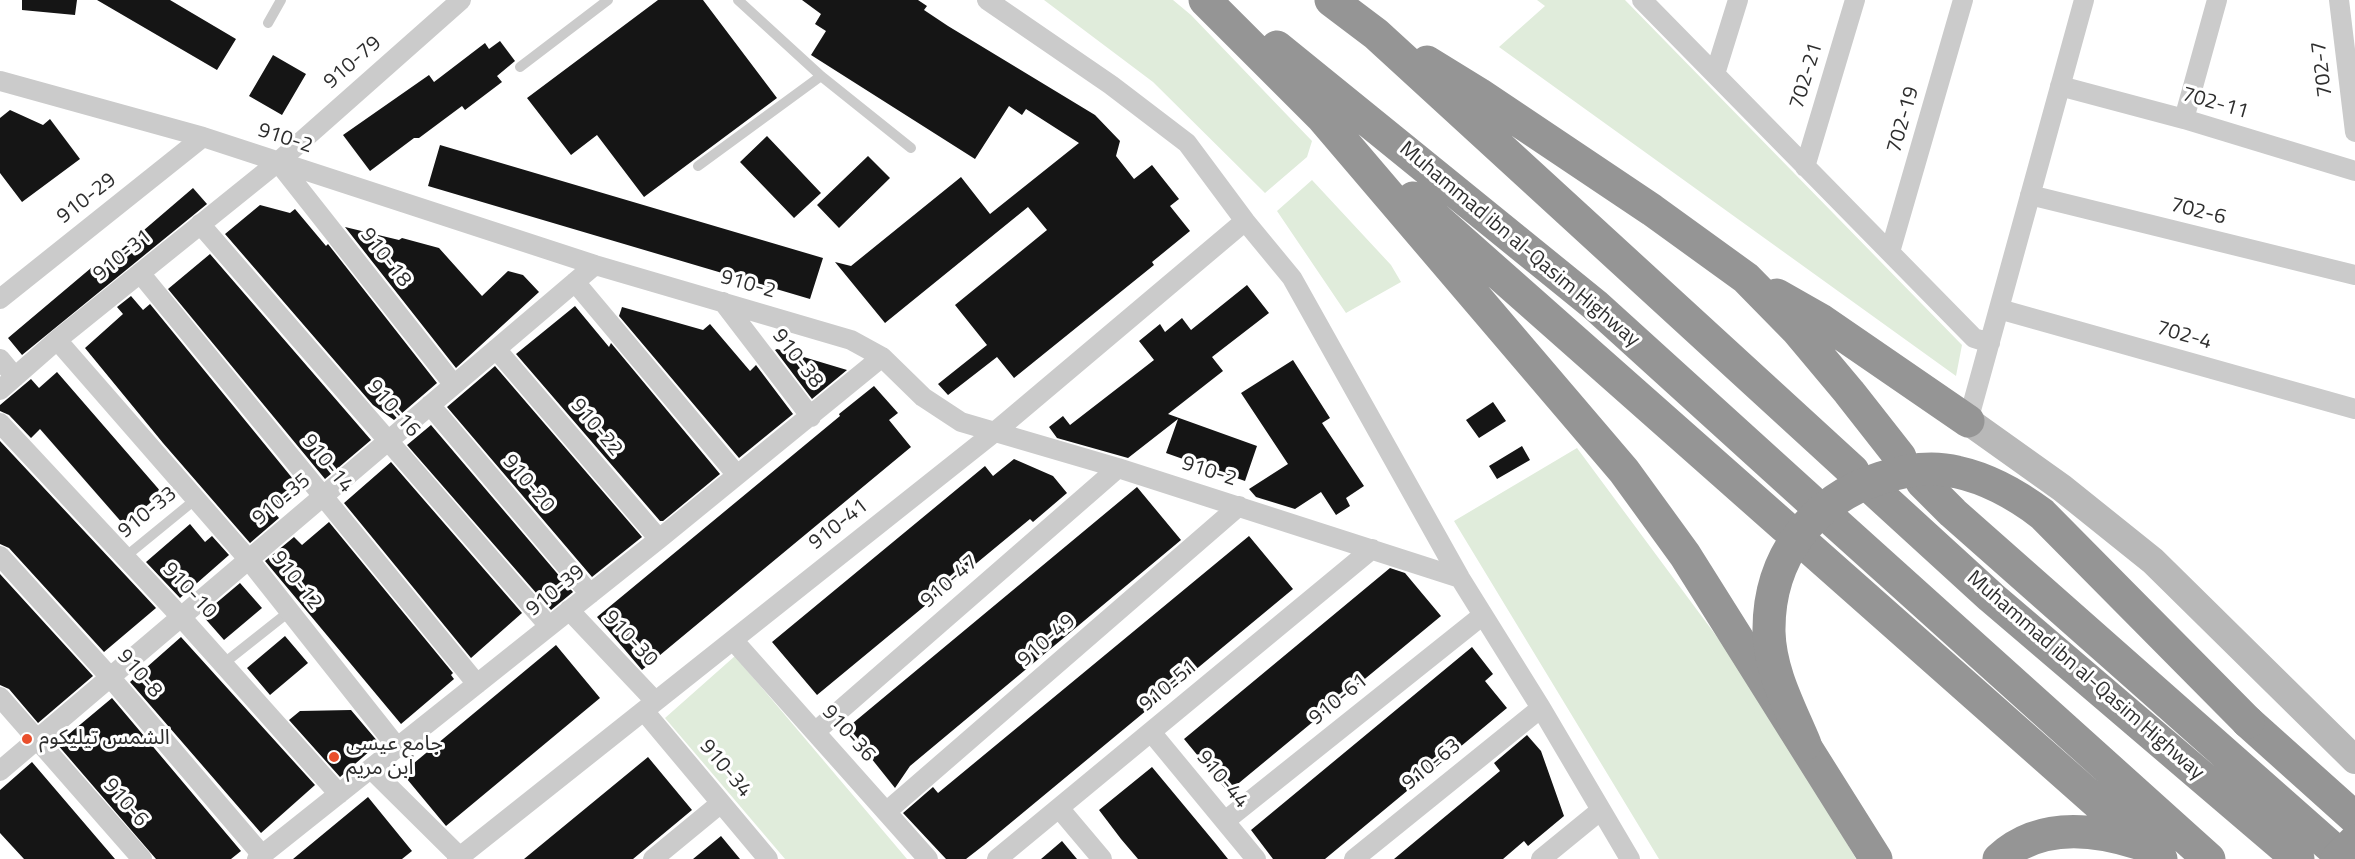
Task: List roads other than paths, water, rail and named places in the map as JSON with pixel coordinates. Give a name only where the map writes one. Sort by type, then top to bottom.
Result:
[{"type":"highway","points":[[1205,0],[1322,117],[2153,852]]},
{"type":"highway","name":"Muhammad ibn al-Qasim Highway","points":[[1220,0],[1595,305],[2209,859]]},
{"type":"highway","name":"Muhammad ibn al-Qasim Highway","points":[[1330,0],[1376,34],[1991,597],[2298,859]]},
{"type":"highway","points":[[1376,34],[1479,94],[1652,210],[1746,278],[1821,320],[1968,421]]},
{"type":"highway","points":[[1322,117],[1592,431],[1656,513],[1876,859]]},
{"type":"highway","points":[[1746,278],[1797,330],[1900,457]]},
{"type":"highway","points":[[1804,744],[1776,675],[1771,651],[1770,616],[1773,593],[1787,556],[1808,522],[1839,496],[1891,474],[1924,470],[1956,471],[2010,492],[2042,514],[2248,722],[2355,818]]},
{"type":"highway","points":[[1922,482],[1953,513],[2341,849]]},
{"type":"highway","points":[[1999,859],[2025,841],[2061,831],[2104,834],[2153,852]]},
{"type":"street","name":"910-79","points":[[278,162],[460,0]]},
{"type":"street","points":[[987,0],[1112,85],[1187,143],[1245,221],[1292,278],[1460,578],[1541,708],[1630,859]]},
{"type":"street","points":[[1642,0],[1974,338],[1990,344]]},
{"type":"street","points":[[1715,74],[1738,0]]},
{"type":"street","name":"702-21","points":[[1806,167],[1855,0]]},
{"type":"street","name":"702-19","points":[[1890,252],[1964,0]]},
{"type":"street","points":[[2084,0],[1968,421],[2062,488],[2153,561],[2355,760]]},
{"type":"street","points":[[2184,119],[2217,0]]},
{"type":"street","points":[[2340,0],[2355,7]]},
{"type":"street","name":"702-7","points":[[2340,0],[2355,132]]},
{"type":"street","name":"910-2","points":[[0,81],[203,137],[595,265],[851,340],[882,357],[923,397],[961,422],[1118,468],[1460,578]]},
{"type":"street","name":"702-11","points":[[2060,86],[2184,119],[2355,171]]},
{"type":"street","name":"910-29","points":[[0,299],[203,137]]},
{"type":"street","name":"910-31","points":[[7,384],[57,340],[278,162]]},
{"type":"street","name":"910-18","points":[[278,162],[454,385]]},
{"type":"street","name":"702-6","points":[[2031,195],[2355,275]]},
{"type":"street","name":"910-41","points":[[458,858],[996,432],[1245,221]]},
{"type":"street","name":"910-16","points":[[200,224],[549,626]]},
{"type":"street","name":"910-35","points":[[0,771],[595,265]]},
{"type":"street","name":"910-14","points":[[140,273],[477,684]]},
{"type":"street","points":[[575,282],[737,475]]},
{"type":"street","name":"910-38","points":[[723,302],[811,417]]},
{"type":"street","name":"702-4","points":[[1999,309],[2355,409]]},
{"type":"street","name":"910-12","points":[[57,340],[249,560],[398,747]]},
{"type":"street","name":"910-22","points":[[496,349],[659,539]]},
{"type":"street","name":"910-39","points":[[260,857],[811,417],[882,357]]},
{"type":"street","points":[[0,359],[7,384]]},
{"type":"street","name":"910-20","points":[[430,405],[590,594]]},
{"type":"street","name":"910-10","points":[[0,423],[181,617],[339,794]]},
{"type":"street","name":"910-47","points":[[814,732],[1118,468]]},
{"type":"street","name":"910-49","points":[[886,812],[1239,506]]},
{"type":"street","name":"910-51","points":[[997,859],[1372,549]]},
{"type":"street","name":"910-8","points":[[0,556],[111,677],[260,857]]},
{"type":"street","name":"910-30","points":[[569,610],[650,706]]},
{"type":"street","name":"910-61","points":[[1225,821],[1483,615]]},
{"type":"street","name":"910-36","points":[[732,640],[928,859]]},
{"type":"street","name":"910-6","points":[[0,697],[142,859]]},
{"type":"street","name":"910-34","points":[[650,706],[721,803],[768,859]]},
{"type":"street","name":"910-63","points":[[1354,859],[1541,708]]},
{"type":"street","points":[[2319,726],[2355,741]]},
{"type":"street","name":"910-44","points":[[1151,732],[1256,859]]},
{"type":"street","points":[[371,769],[458,858]]},
{"type":"street","points":[[652,859],[721,803]]},
{"type":"street","points":[[1059,808],[1102,859]]},
{"type":"street","points":[[1540,859],[1601,810]]},
{"type":"lane","points":[[268,23],[281,0]]},
{"type":"lane","points":[[520,67],[608,0]]},
{"type":"lane","points":[[738,0],[821,76],[911,148]]},
{"type":"lane","points":[[698,166],[821,76]]},
{"type":"lane","name":"910-33","points":[[125,557],[196,499]]},
{"type":"lane","points":[[223,664],[290,611]]},
{"type":"place","name":"الشمس تيليكوم","points":[[27,739]]},
{"type":"place","name":"جامع عيسى ابن مريم","points":[[334,757]]}]
